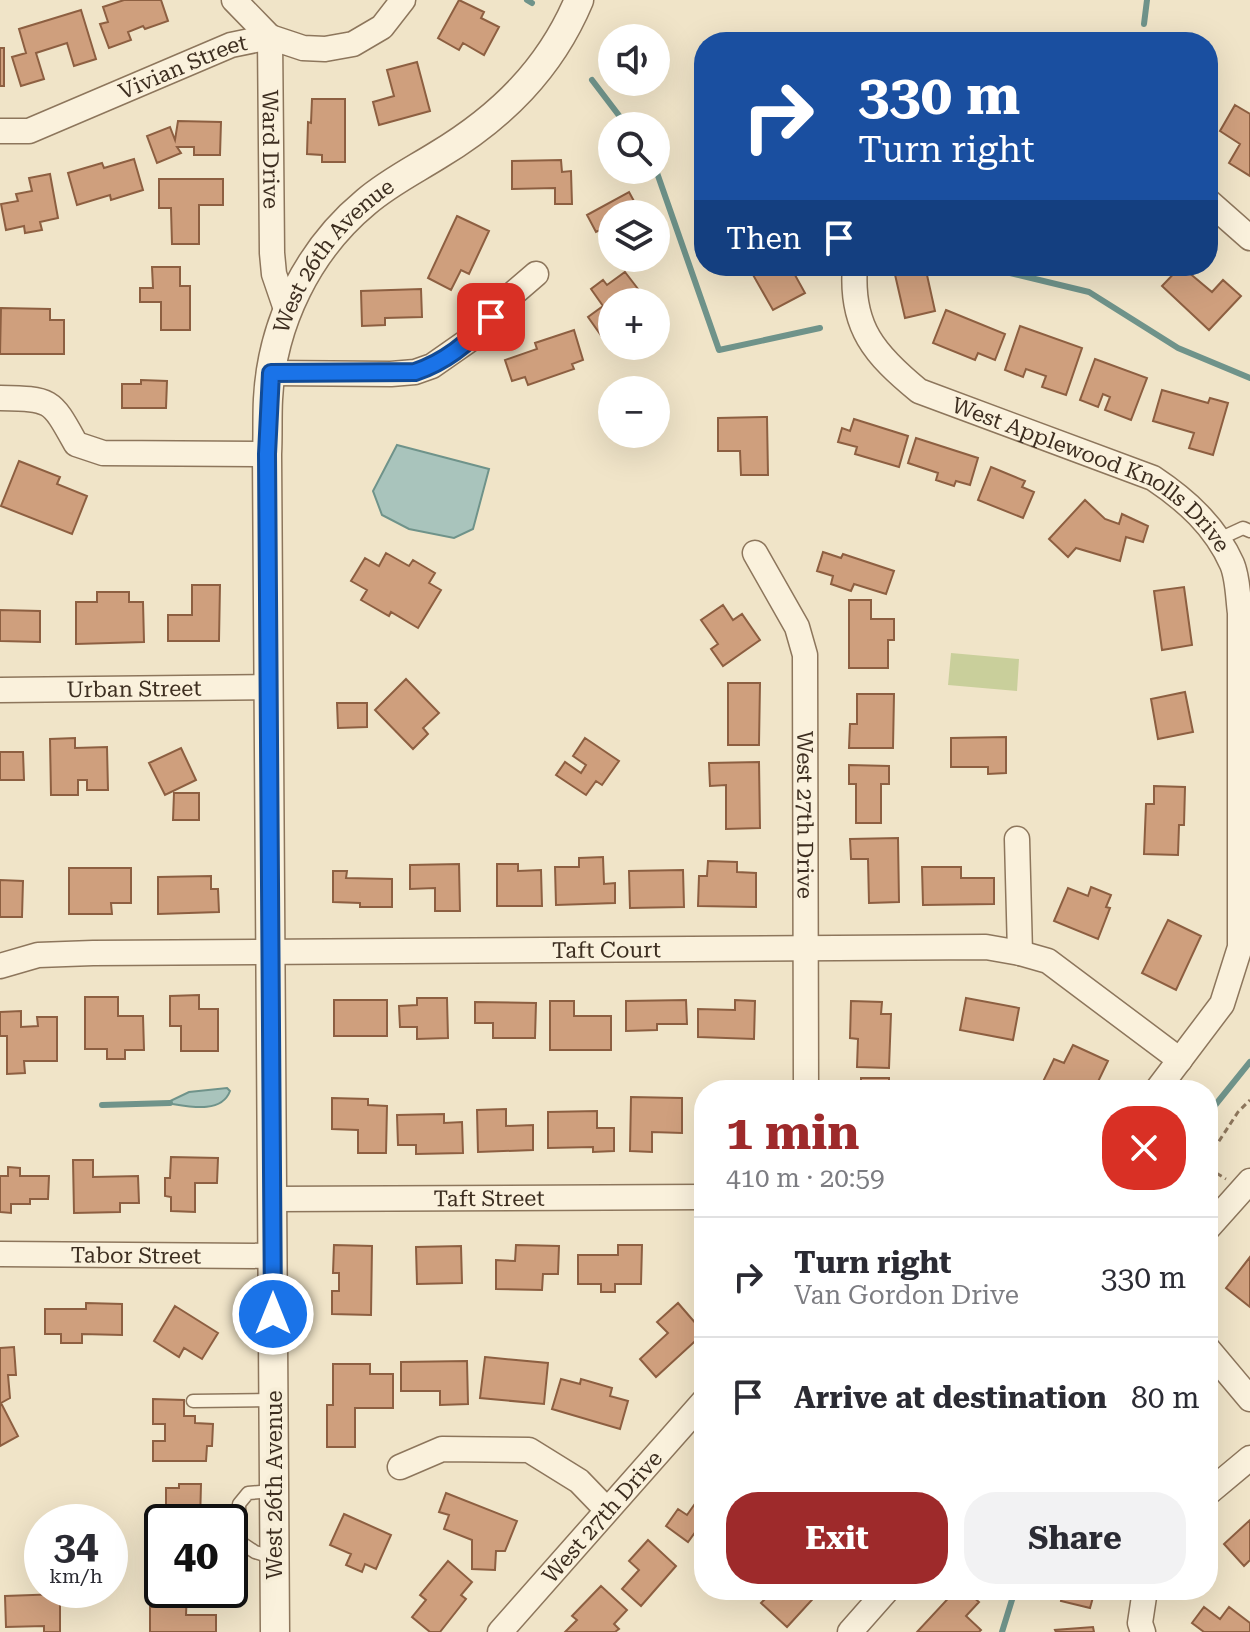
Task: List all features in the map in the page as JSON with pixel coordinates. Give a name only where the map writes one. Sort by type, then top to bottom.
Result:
[{"type":"street","points":[[234,0],[270,37]]},
{"type":"street","name":"Vivian Street","points":[[0,131],[29,131],[231,45],[270,37],[303,48],[325,49],[353,44],[382,27],[403,0]]},
{"type":"street","name":"West 26th Avenue","points":[[275,1632],[267,454],[271,373],[287,312],[320,250],[349,218],[385,188],[492,118],[530,81],[558,43],[579,0]]},
{"type":"street","name":"Ward Drive","points":[[270,37],[272,253],[274,274],[287,312]]},
{"type":"street","points":[[1218,210],[1250,238]]},
{"type":"street","points":[[271,373],[391,374],[415,372],[432,366],[475,336],[507,299],[536,274]]},
{"type":"street","name":"West Applewood Knolls Drive","points":[[854,276],[860,326],[887,365],[919,391],[1153,478],[1187,501],[1217,540],[1243,590],[1245,660],[1240,947],[1222,1004],[1165,1080]]},
{"type":"street","points":[[0,398],[39,399],[59,412],[76,444],[103,453],[267,454]]},
{"type":"street","name":"West 27th Drive","points":[[755,553],[797,627],[805,655],[806,1080]]},
{"type":"street","name":"Urban Street","points":[[0,690],[270,687]]},
{"type":"street","points":[[1017,839],[1020,953]]},
{"type":"street","name":"Taft Court","points":[[0,966],[38,955],[986,947],[1048,961],[1180,1060]]},
{"type":"street","points":[[1218,1217],[1250,1181]]},
{"type":"street","name":"Taft Street","points":[[273,1199],[694,1197]]},
{"type":"street","name":"Tabor Street","points":[[0,1254],[273,1256]]},
{"type":"street","points":[[1218,1361],[1250,1399]]},
{"type":"street","name":"West 27th Drive","points":[[500,1632],[694,1412]]},
{"type":"street","points":[[400,1467],[442,1449],[529,1450],[579,1481],[607,1510]]},
{"type":"street","points":[[1218,1485],[1250,1458]]},
{"type":"street","points":[[850,1632],[878,1600]]},
{"type":"street","points":[[1143,1600],[1140,1623],[1143,1632]]},
{"type":"lane","points":[[1217,540],[1243,528],[1250,531]]},
{"type":"lane","points":[[193,1401],[274,1400]]},
{"type":"path","points":[[1218,1143],[1238,1112],[1250,1100]]},
{"type":"green space","points":[[951,653],[1019,659],[1017,691],[948,685]]},
{"type":"water","points":[[397,445],[489,469],[473,529],[454,538],[409,529],[382,515],[373,491]]},
{"type":"water","points":[[227,1088],[230,1091],[226,1099],[211,1106],[166,1103],[189,1092]]},
{"type":"building","points":[[124,0],[161,0],[168,21],[128,32],[131,40],[109,48],[100,24],[108,22],[103,7]]},
{"type":"building","points":[[459,0],[484,12],[481,18],[499,27],[484,55],[463,43],[459,50],[438,38]]},
{"type":"building","points":[[81,10],[96,59],[74,66],[67,43],[36,53],[44,79],[21,86],[12,57],[26,53],[19,29]]},
{"type":"building","points":[[0,48],[4,48],[4,86],[0,86]]},
{"type":"building","points":[[417,62],[430,111],[379,125],[373,102],[394,96],[387,70]]},
{"type":"building","points":[[312,99],[345,99],[345,162],[322,162],[322,155],[307,154]]},
{"type":"building","points":[[1235,105],[1250,114],[1250,176],[1229,163],[1240,144],[1220,131]]},
{"type":"building","points":[[178,121],[221,122],[220,155],[194,155],[194,147],[177,147],[181,153],[157,163],[147,136],[170,127],[175,140]]},
{"type":"building","points":[[134,159],[143,190],[111,200],[110,195],[77,205],[68,173],[102,163],[104,168]]},
{"type":"building","points":[[561,160],[562,172],[571,171],[572,204],[555,204],[555,188],[512,189],[512,161]]},
{"type":"building","points":[[50,174],[58,218],[40,222],[42,230],[25,233],[24,226],[6,230],[1,204],[18,201],[16,194],[32,191],[29,178]]},
{"type":"building","points":[[159,179],[223,179],[223,205],[199,205],[199,244],[172,244],[171,208],[159,208]]},
{"type":"building","points":[[629,192],[633,200],[614,200]]},
{"type":"building","points":[[598,209],[598,231],[596,232],[587,215]]},
{"type":"building","points":[[457,216],[489,231],[469,274],[461,270],[451,290],[428,278]]},
{"type":"building","points":[[152,267],[180,267],[180,286],[190,286],[190,330],[161,330],[161,302],[140,302],[140,288],[153,288]]},
{"type":"building","points":[[625,272],[637,288],[598,288],[598,299],[591,289],[603,280],[607,285]]},
{"type":"building","points":[[754,276],[796,276],[805,293],[773,310]]},
{"type":"building","points":[[895,276],[927,276],[935,311],[905,318]]},
{"type":"building","points":[[1172,276],[1193,276],[1212,292],[1223,280],[1241,296],[1209,330],[1162,286]]},
{"type":"building","points":[[421,289],[422,317],[385,318],[385,325],[362,326],[361,291]]},
{"type":"building","points":[[1,308],[50,309],[50,320],[64,320],[64,354],[0,354]]},
{"type":"building","points":[[598,310],[598,331],[588,317]]},
{"type":"building","points":[[946,310],[1005,334],[995,360],[978,353],[975,360],[933,343]]},
{"type":"building","points":[[1020,326],[1082,348],[1066,395],[1042,387],[1046,376],[1026,369],[1023,377],[1005,370]]},
{"type":"building","points":[[574,330],[583,360],[572,364],[574,369],[528,385],[525,377],[512,381],[505,360],[537,349],[535,343]]},
{"type":"building","points":[[1095,359],[1147,378],[1131,420],[1105,410],[1110,397],[1103,394],[1098,407],[1080,400]]},
{"type":"building","points":[[141,380],[167,381],[166,408],[122,408],[122,384],[141,384]]},
{"type":"building","points":[[1162,390],[1208,403],[1210,398],[1228,403],[1213,455],[1189,448],[1194,433],[1153,421]]},
{"type":"building","points":[[767,417],[768,475],[741,475],[740,451],[718,451],[718,418]]},
{"type":"building","points":[[854,419],[908,436],[899,467],[855,454],[857,447],[838,442],[842,428],[850,431]]},
{"type":"building","points":[[916,438],[978,458],[970,485],[956,481],[954,486],[936,480],[938,473],[908,463]]},
{"type":"building","points":[[19,461],[60,477],[57,484],[87,496],[72,534],[1,506]]},
{"type":"building","points":[[991,467],[1025,481],[1022,487],[1034,492],[1023,518],[978,500]]},
{"type":"building","points":[[1085,500],[1105,519],[1119,524],[1122,514],[1148,526],[1143,542],[1126,537],[1120,561],[1076,548],[1068,557],[1049,539]]},
{"type":"building","points":[[823,552],[841,558],[843,554],[894,571],[886,594],[854,584],[851,591],[831,584],[833,576],[817,571]]},
{"type":"building","points":[[386,553],[409,566],[413,560],[435,573],[429,583],[441,590],[418,628],[391,612],[389,616],[361,600],[367,590],[351,581],[365,558],[379,566]]},
{"type":"building","points":[[192,585],[220,585],[219,641],[168,641],[168,615],[192,615]]},
{"type":"building","points":[[1184,587],[1192,645],[1162,650],[1154,591]]},
{"type":"building","points":[[97,592],[129,592],[129,602],[143,602],[144,642],[76,644],[76,602],[97,602]]},
{"type":"building","points":[[849,600],[871,600],[871,619],[894,619],[894,640],[888,640],[888,668],[849,668]]},
{"type":"building","points":[[723,605],[733,620],[742,614],[760,640],[723,666],[711,649],[718,644],[701,620]]},
{"type":"building","points":[[0,610],[40,611],[40,642],[0,641]]},
{"type":"building","points":[[406,679],[439,713],[423,728],[428,734],[413,749],[375,710]]},
{"type":"building","points":[[728,683],[760,683],[759,745],[728,745]]},
{"type":"building","points":[[1185,692],[1193,732],[1158,739],[1151,699]]},
{"type":"building","points":[[857,694],[894,694],[893,748],[849,748],[850,724],[857,724]]},
{"type":"building","points":[[337,703],[367,703],[367,727],[338,728]]},
{"type":"building","points":[[1006,737],[1006,773],[988,774],[988,767],[951,767],[951,738]]},
{"type":"building","points":[[75,738],[75,748],[107,747],[108,790],[87,790],[87,780],[78,780],[78,795],[51,795],[50,739]]},
{"type":"building","points":[[585,738],[619,761],[602,785],[596,781],[586,795],[556,775],[565,762],[581,773],[586,765],[573,756]]},
{"type":"building","points":[[181,748],[196,780],[165,795],[149,763]]},
{"type":"building","points":[[0,752],[23,752],[24,780],[0,780]]},
{"type":"building","points":[[759,762],[760,828],[726,829],[726,785],[710,786],[709,763]]},
{"type":"building","points":[[849,765],[889,766],[889,784],[881,784],[881,823],[856,823],[856,784],[849,784]]},
{"type":"building","points":[[1154,786],[1185,787],[1184,825],[1179,825],[1178,855],[1144,854],[1146,804],[1154,804]]},
{"type":"building","points":[[174,793],[199,793],[199,820],[173,820]]},
{"type":"building","points":[[898,838],[899,902],[869,903],[868,859],[851,859],[850,839]]},
{"type":"building","points":[[603,857],[604,884],[615,883],[615,903],[556,905],[555,867],[579,867],[579,858]]},
{"type":"building","points":[[708,861],[737,862],[737,872],[756,873],[756,907],[698,906],[699,876],[707,876]]},
{"type":"building","points":[[459,864],[460,911],[435,911],[435,888],[410,889],[410,865]]},
{"type":"building","points":[[497,864],[518,864],[518,871],[541,870],[542,906],[497,906]]},
{"type":"building","points":[[922,867],[961,867],[961,878],[994,878],[994,904],[923,905]]},
{"type":"building","points":[[69,868],[131,868],[131,903],[111,903],[112,914],[69,914]]},
{"type":"building","points":[[683,870],[684,907],[630,908],[629,871]]},
{"type":"building","points":[[333,871],[347,871],[346,878],[392,879],[392,907],[360,907],[360,903],[333,902]]},
{"type":"building","points":[[211,876],[211,889],[218,889],[219,912],[158,914],[158,877]]},
{"type":"building","points":[[0,880],[23,881],[22,917],[0,917]]},
{"type":"building","points":[[1091,887],[1111,895],[1106,907],[1110,908],[1098,939],[1054,921],[1068,888],[1088,896]]},
{"type":"building","points":[[1168,920],[1201,936],[1176,990],[1142,973]]},
{"type":"building","points":[[199,995],[199,1009],[218,1009],[218,1051],[181,1051],[181,1026],[170,1026],[170,996]]},
{"type":"building","points":[[85,997],[118,997],[118,1016],[143,1016],[144,1050],[125,1050],[125,1059],[107,1059],[107,1049],[85,1049]]},
{"type":"building","points":[[417,998],[447,998],[448,1038],[417,1039],[417,1027],[400,1027],[399,1006],[417,1005]]},
{"type":"building","points":[[966,998],[1019,1008],[1013,1040],[960,1030]]},
{"type":"building","points":[[334,1000],[387,1000],[387,1036],[334,1036]]},
{"type":"building","points":[[686,1000],[687,1024],[657,1024],[657,1030],[626,1031],[626,1001]]},
{"type":"building","points":[[735,1000],[755,1001],[754,1039],[698,1037],[698,1009],[735,1010]]},
{"type":"building","points":[[550,1001],[574,1001],[574,1016],[611,1016],[611,1050],[550,1050]]},
{"type":"building","points":[[851,1001],[882,1002],[881,1014],[891,1014],[889,1068],[857,1067],[858,1039],[850,1038]]},
{"type":"building","points":[[475,1002],[536,1003],[535,1038],[493,1038],[493,1023],[475,1023]]},
{"type":"building","points":[[21,1011],[21,1027],[38,1026],[37,1017],[57,1017],[57,1061],[24,1061],[25,1073],[7,1074],[7,1036],[0,1036],[0,1012]]},
{"type":"building","points":[[1073,1045],[1108,1061],[1099,1080],[1044,1080],[1054,1059],[1064,1063]]},
{"type":"building","points":[[861,1078],[889,1078],[889,1080]]},
{"type":"building","points":[[631,1097],[682,1098],[682,1133],[652,1132],[652,1152],[630,1151]]},
{"type":"building","points":[[332,1098],[368,1099],[368,1105],[387,1106],[386,1153],[358,1153],[358,1130],[332,1129]]},
{"type":"building","points":[[506,1109],[506,1126],[533,1125],[533,1150],[478,1152],[477,1110]]},
{"type":"building","points":[[597,1111],[597,1128],[614,1128],[614,1151],[593,1152],[593,1147],[548,1148],[548,1112]]},
{"type":"building","points":[[444,1114],[444,1123],[462,1122],[463,1153],[416,1154],[416,1145],[398,1145],[397,1115]]},
{"type":"building","points":[[171,1157],[218,1158],[217,1183],[195,1183],[195,1212],[171,1211],[171,1197],[165,1196],[165,1178],[170,1178]]},
{"type":"building","points":[[73,1160],[93,1160],[93,1177],[138,1176],[139,1203],[120,1203],[120,1212],[74,1213]]},
{"type":"building","points":[[8,1167],[20,1168],[20,1176],[49,1176],[48,1199],[30,1199],[30,1204],[11,1204],[11,1213],[0,1212],[0,1176],[8,1176]]},
{"type":"building","points":[[334,1245],[372,1246],[371,1315],[332,1314],[332,1291],[339,1291],[339,1273],[333,1273]]},
{"type":"building","points":[[516,1245],[559,1246],[558,1274],[543,1274],[542,1290],[496,1289],[496,1260],[515,1261]]},
{"type":"building","points":[[618,1245],[642,1245],[641,1284],[615,1284],[615,1292],[601,1292],[601,1284],[578,1284],[578,1255],[618,1255]]},
{"type":"building","points":[[461,1246],[462,1283],[417,1284],[416,1247]]},
{"type":"building","points":[[1250,1257],[1250,1307],[1226,1288]]},
{"type":"building","points":[[86,1303],[122,1304],[122,1335],[82,1334],[82,1343],[61,1343],[61,1334],[45,1334],[45,1309],[86,1309]]},
{"type":"building","points":[[678,1303],[694,1321],[694,1342],[656,1377],[640,1359],[668,1333],[657,1322]]},
{"type":"building","points":[[175,1306],[218,1333],[202,1359],[184,1348],[179,1357],[154,1341]]},
{"type":"building","points":[[14,1347],[16,1375],[8,1375],[10,1398],[1,1403],[18,1436],[0,1446],[0,1348]]},
{"type":"building","points":[[485,1357],[548,1363],[544,1404],[480,1398]]},
{"type":"building","points":[[467,1361],[468,1404],[440,1405],[440,1391],[401,1391],[401,1362]]},
{"type":"building","points":[[333,1364],[370,1364],[370,1374],[393,1374],[393,1408],[355,1408],[355,1447],[327,1447],[327,1405],[333,1405]]},
{"type":"building","points":[[561,1379],[580,1384],[581,1379],[612,1388],[610,1396],[628,1401],[620,1429],[552,1409]]},
{"type":"building","points":[[153,1399],[184,1400],[184,1416],[195,1416],[195,1423],[213,1424],[212,1446],[207,1446],[206,1461],[153,1461],[153,1441],[165,1441],[165,1424],[153,1424]]},
{"type":"building","points":[[179,1484],[201,1484],[200,1504],[166,1504],[166,1488],[179,1488]]},
{"type":"building","points":[[446,1493],[517,1521],[505,1551],[496,1551],[495,1570],[472,1569],[472,1540],[444,1529],[449,1515],[439,1512]]},
{"type":"building","points":[[694,1505],[694,1534],[688,1542],[666,1526],[678,1509],[687,1515]]},
{"type":"building","points":[[344,1514],[391,1535],[376,1569],[365,1564],[362,1572],[346,1565],[351,1554],[330,1545]]},
{"type":"building","points":[[1250,1520],[1250,1560],[1244,1566],[1224,1544]]},
{"type":"building","points":[[648,1540],[676,1566],[641,1606],[622,1589],[639,1570],[629,1561]]},
{"type":"building","points":[[448,1561],[472,1582],[461,1595],[466,1599],[440,1632],[430,1632],[412,1617],[426,1600],[420,1595]]},
{"type":"building","points":[[601,1586],[627,1610],[614,1624],[619,1629],[615,1632],[565,1632],[577,1620],[572,1616]]},
{"type":"building","points":[[24,1595],[24,1608],[60,1608],[60,1632],[44,1632],[44,1626],[6,1627],[5,1596]]},
{"type":"building","points":[[764,1600],[812,1600],[787,1627],[761,1603]]},
{"type":"building","points":[[947,1600],[979,1602],[966,1616],[981,1630],[979,1632],[917,1632]]},
{"type":"building","points":[[1061,1600],[1092,1600],[1090,1608]]},
{"type":"building","points":[[1204,1607],[1220,1619],[1229,1607],[1250,1623],[1250,1632],[1204,1632],[1192,1623]]},
{"type":"building","points":[[150,1608],[186,1608],[186,1615],[216,1615],[216,1632],[150,1632]]},
{"type":"building","points":[[1093,1627],[1094,1632],[1055,1630]]},
{"type":"waterway","points":[[527,0],[532,3]]},
{"type":"waterway","points":[[1144,24],[1147,0]]},
{"type":"waterway","points":[[592,80],[616,112]]},
{"type":"waterway","points":[[661,184],[719,350],[820,328]]},
{"type":"waterway","points":[[1023,276],[1089,292],[1178,348],[1250,378]]},
{"type":"waterway","points":[[1218,1102],[1250,1062]]},
{"type":"waterway","points":[[102,1105],[170,1103]]},
{"type":"waterway","points":[[1002,1632],[1012,1600]]},
{"type":"route","points":[[273,1314],[267,454],[271,373],[415,372],[432,366],[475,336],[491,317]]}]
